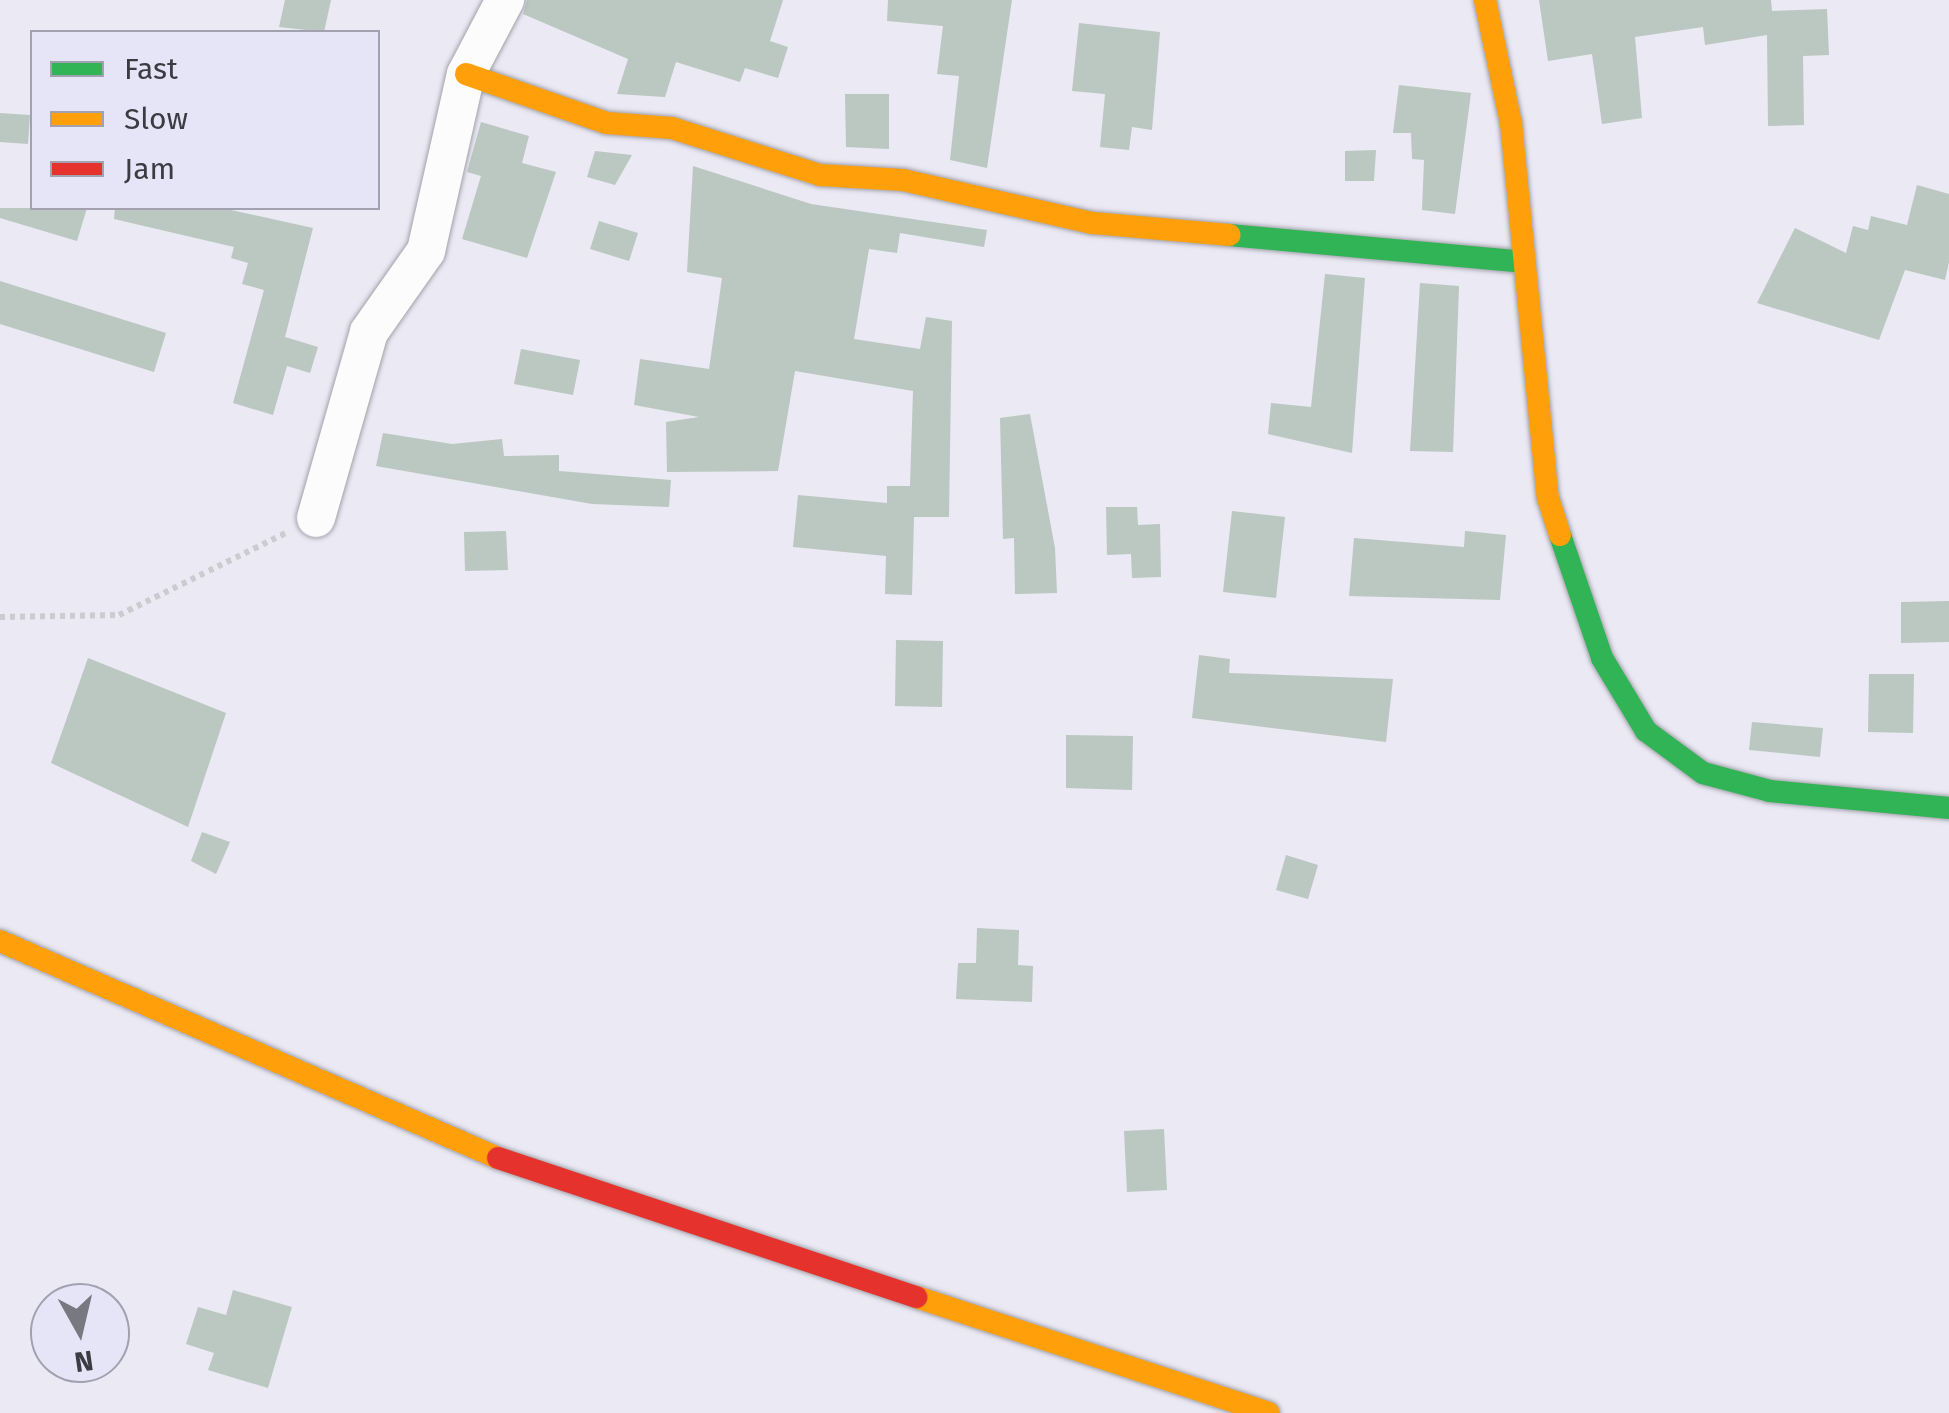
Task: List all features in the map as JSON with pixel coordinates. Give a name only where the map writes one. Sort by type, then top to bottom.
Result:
[{"type":"street","points":[[316,518],[368,332],[426,251],[466,74],[505,0]]},
{"type":"street","points":[[1484,0],[1511,123],[1548,498],[1602,658],[1646,731],[1703,773],[1770,792],[1949,808]]},
{"type":"street","points":[[466,74],[606,123],[672,128],[820,175],[903,180],[1094,223],[1523,262]]},
{"type":"street","points":[[0,941],[510,1163],[1268,1413]]},
{"type":"path","points":[[0,617],[119,615],[316,518]]},
{"type":"building","points":[[285,0],[331,0],[324,30],[279,27]]},
{"type":"building","points":[[527,0],[783,0],[770,41],[788,47],[778,78],[745,68],[740,82],[676,62],[665,97],[617,94],[628,59],[523,14]]},
{"type":"building","points":[[888,0],[1012,0],[987,168],[950,160],[959,76],[937,74],[943,26],[887,21]]},
{"type":"building","points":[[1539,0],[1771,0],[1772,11],[1827,9],[1829,55],[1803,56],[1804,125],[1768,126],[1767,35],[1705,45],[1703,27],[1635,37],[1642,118],[1602,124],[1592,54],[1548,61]]},
{"type":"building","points":[[1079,23],[1160,32],[1152,130],[1132,127],[1129,150],[1100,147],[1105,94],[1072,91]]},
{"type":"building","points":[[1399,85],[1471,93],[1455,214],[1422,210],[1424,160],[1412,159],[1411,133],[1393,133]]},
{"type":"building","points":[[845,94],[889,94],[889,149],[846,147]]},
{"type":"building","points":[[0,113],[30,115],[28,144],[0,142]]},
{"type":"building","points":[[481,122],[529,136],[522,163],[556,172],[527,258],[462,239],[481,176],[467,172]]},
{"type":"building","points":[[1376,150],[1374,181],[1345,181],[1345,151]]},
{"type":"building","points":[[595,151],[632,155],[615,185],[587,177]]},
{"type":"building","points":[[693,166],[811,204],[987,230],[984,247],[900,233],[897,253],[869,249],[854,339],[920,349],[926,317],[952,321],[949,517],[914,517],[912,595],[885,594],[886,556],[793,547],[798,495],[887,503],[887,486],[910,486],[913,391],[795,371],[778,471],[667,472],[666,422],[699,417],[634,405],[640,359],[709,369],[722,278],[687,272]]},
{"type":"building","points":[[1917,185],[1949,194],[1949,262],[1945,280],[1905,270],[1879,340],[1757,303],[1795,228],[1846,253],[1853,226],[1868,230],[1871,216],[1907,225]]},
{"type":"building","points":[[0,208],[86,210],[77,241],[0,218]]},
{"type":"building","points":[[115,210],[231,210],[313,228],[285,337],[318,347],[310,373],[287,366],[273,415],[233,403],[264,290],[242,284],[248,263],[231,258],[234,247],[114,219]]},
{"type":"building","points":[[599,221],[638,233],[629,261],[590,249]]},
{"type":"building","points":[[1325,274],[1365,278],[1352,453],[1268,434],[1271,403],[1311,407]]},
{"type":"building","points":[[0,281],[166,333],[154,372],[0,324]]},
{"type":"building","points":[[1420,283],[1459,286],[1453,452],[1410,451]]},
{"type":"building","points":[[521,349],[580,360],[573,395],[514,384]]},
{"type":"building","points":[[1030,414],[1055,548],[1057,593],[1015,594],[1014,538],[1003,539],[1000,418]]},
{"type":"building","points":[[383,433],[452,444],[502,439],[504,456],[559,455],[559,471],[671,480],[669,507],[592,504],[376,466]]},
{"type":"building","points":[[1106,507],[1137,507],[1138,525],[1160,524],[1161,577],[1132,578],[1131,554],[1107,555]]},
{"type":"building","points":[[1232,511],[1285,517],[1276,598],[1223,592]]},
{"type":"building","points":[[506,531],[508,570],[465,571],[464,532]]},
{"type":"building","points":[[1465,531],[1506,535],[1500,600],[1349,596],[1354,538],[1464,547]]},
{"type":"building","points":[[1949,601],[1949,642],[1901,643],[1901,602]]},
{"type":"building","points":[[896,640],[943,641],[942,707],[895,706]]},
{"type":"building","points":[[1199,655],[1230,659],[1229,673],[1393,679],[1386,742],[1192,718]]},
{"type":"building","points":[[88,658],[226,713],[188,827],[51,763]]},
{"type":"building","points":[[1869,674],[1914,674],[1913,733],[1868,732]]},
{"type":"building","points":[[1752,722],[1823,728],[1820,757],[1749,750]]},
{"type":"building","points":[[1066,735],[1133,736],[1132,790],[1066,788]]},
{"type":"building","points":[[202,832],[230,842],[216,874],[191,861]]},
{"type":"building","points":[[1286,855],[1318,865],[1308,899],[1276,890]]},
{"type":"building","points":[[977,928],[1019,930],[1018,965],[1033,966],[1032,1002],[956,999],[958,963],[976,963]]},
{"type":"building","points":[[1164,1129],[1167,1190],[1127,1192],[1124,1131]]},
{"type":"building","points":[[233,1290],[292,1307],[268,1388],[208,1370],[214,1353],[186,1344],[198,1307],[226,1315]]},
{"type":"traffic: fast","points":[[1229,235],[1523,262]]},
{"type":"traffic: fast","points":[[1560,535],[1602,658],[1646,731],[1703,773],[1770,791],[1949,808]]},
{"type":"traffic: slow","points":[[1485,0],[1511,123],[1548,498],[1560,535]]},
{"type":"traffic: slow","points":[[466,74],[607,123],[672,128],[820,175],[903,180],[1093,223],[1229,235]]},
{"type":"traffic: slow","points":[[0,941],[498,1158]]},
{"type":"traffic: slow","points":[[916,1297],[1268,1413]]},
{"type":"traffic: jam","points":[[498,1158],[916,1297]]}]
